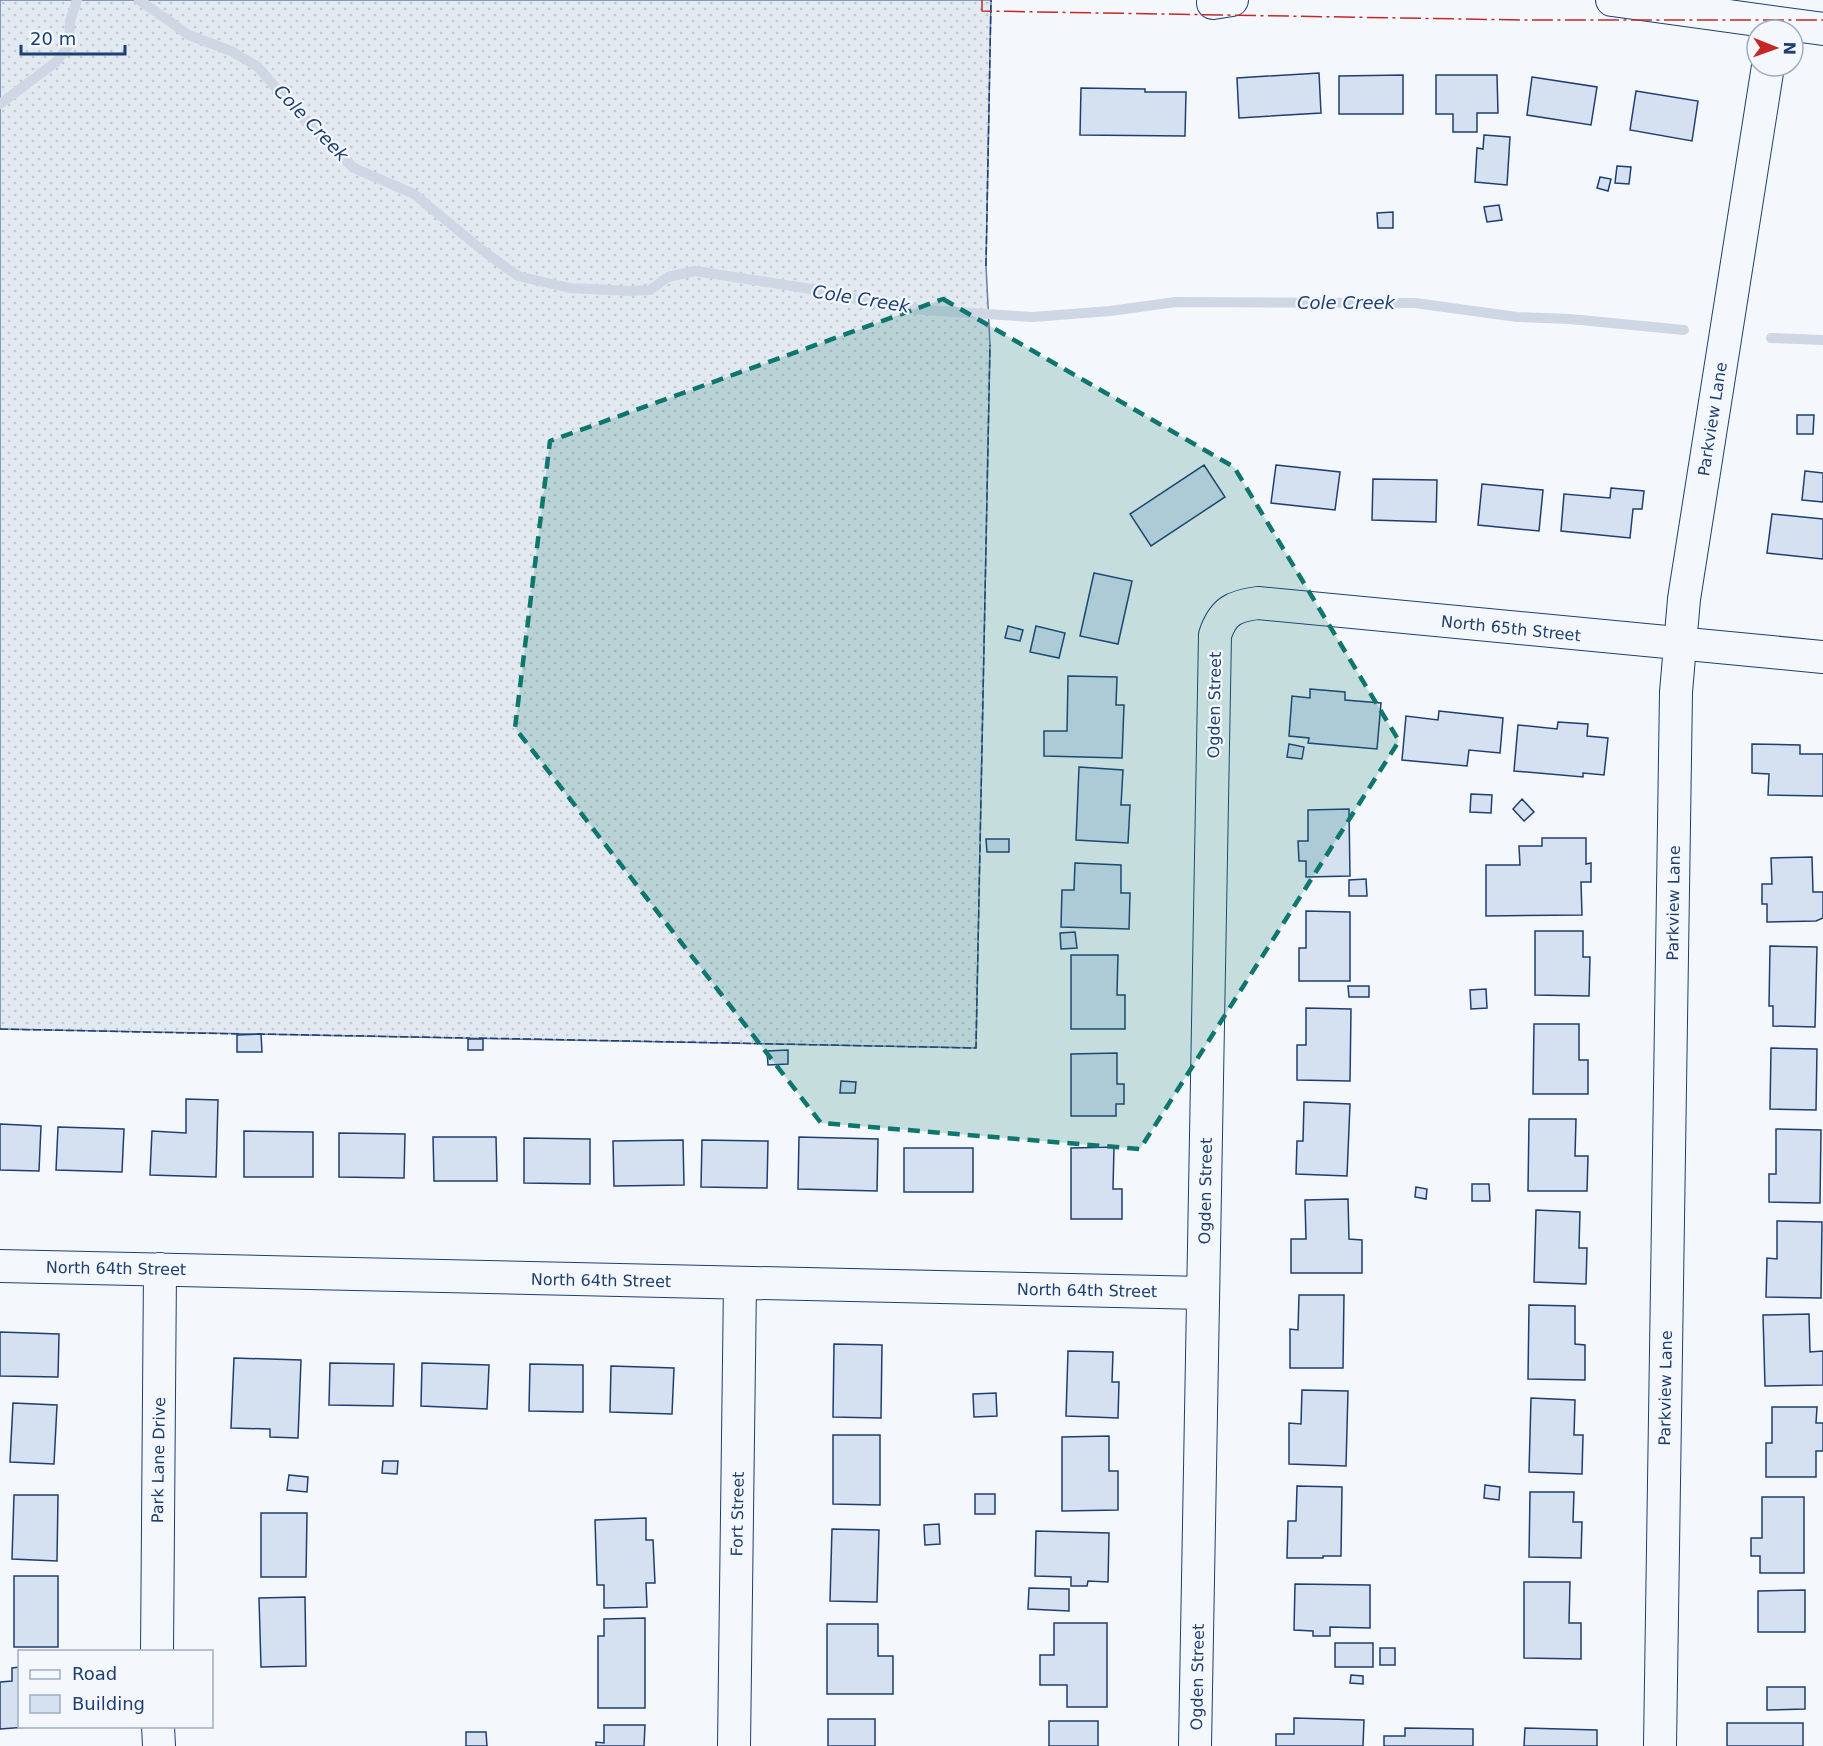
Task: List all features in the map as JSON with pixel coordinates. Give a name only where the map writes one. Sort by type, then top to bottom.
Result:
[{"type":"street","points":[[1612,0],[1775,17],[1823,28]]},
{"type":"street","name":"Parkview Lane","points":[[1660,1746],[1675,716],[1684,599],[1766,78]]},
{"type":"street","name":"North 65th Street","points":[[1215,635],[1219,623],[1231,610],[1241,605],[1258,603],[1823,657]]},
{"type":"street","name":"Ogden Street","points":[[1195,1746],[1215,635]]},
{"type":"street","name":"North 64th Street","points":[[0,1266],[1203,1293]]},
{"type":"street","name":"Park Lane Drive","points":[[157,1650],[160,1269]]},
{"type":"street","name":"Fort Street","points":[[734,1746],[740,1283]]},
{"type":"street","points":[[158,1728],[159,1746]]},
{"type":"highlighted area","points":[[943,299],[1234,467],[1399,741],[1140,1149],[821,1123],[515,728],[550,441]]},
{"type":"shaded area","points":[[0,0],[991,0],[986,266],[990,345],[976,1048],[0,1029]]},
{"type":"building","points":[[1319,73],[1321,113],[1239,118],[1237,78]]},
{"type":"building","points":[[1403,75],[1403,114],[1339,114],[1339,76]]},
{"type":"building","points":[[1436,75],[1497,75],[1498,113],[1477,113],[1477,132],[1453,132],[1453,114],[1436,114]]},
{"type":"building","points":[[1532,77],[1597,87],[1591,125],[1527,115]]},
{"type":"building","points":[[1081,88],[1186,92],[1185,136],[1080,135]]},
{"type":"building","points":[[1636,91],[1698,101],[1692,141],[1630,130]]},
{"type":"building","points":[[1484,135],[1510,137],[1507,185],[1475,182],[1477,148],[1483,149]]},
{"type":"building","points":[[1617,166],[1631,167],[1629,184],[1615,183]]},
{"type":"building","points":[[1600,177],[1611,179],[1608,191],[1597,188]]},
{"type":"building","points":[[1499,205],[1502,220],[1487,222],[1484,207]]},
{"type":"building","points":[[1393,212],[1393,228],[1378,228],[1377,213]]},
{"type":"building","points":[[1797,415],[1814,415],[1813,434],[1797,434]]},
{"type":"building","points":[[1204,465],[1225,497],[1151,546],[1130,514]]},
{"type":"building","points":[[1276,465],[1340,472],[1335,510],[1271,503]]},
{"type":"building","points":[[1805,471],[1823,473],[1823,502],[1802,500]]},
{"type":"building","points":[[1373,479],[1437,480],[1436,522],[1372,520]]},
{"type":"building","points":[[1482,484],[1543,490],[1539,531],[1478,525]]},
{"type":"building","points":[[1611,488],[1644,491],[1642,509],[1633,509],[1630,538],[1561,531],[1564,494],[1610,498]]},
{"type":"building","points":[[1772,514],[1823,519],[1823,559],[1767,553]]},
{"type":"building","points":[[1094,573],[1132,581],[1118,644],[1080,636]]},
{"type":"building","points":[[1008,626],[1023,630],[1020,641],[1005,638]]},
{"type":"building","points":[[1036,626],[1065,633],[1059,658],[1030,652]]},
{"type":"building","points":[[1068,676],[1117,677],[1116,705],[1124,705],[1122,758],[1044,756],[1044,731],[1067,731]]},
{"type":"building","points":[[1310,689],[1345,692],[1345,700],[1381,703],[1377,749],[1308,743],[1309,738],[1289,736],[1292,696],[1310,698]]},
{"type":"building","points":[[1439,711],[1503,718],[1500,753],[1469,750],[1467,766],[1402,760],[1406,716],[1438,720]]},
{"type":"building","points":[[1558,722],[1588,724],[1587,736],[1608,738],[1604,775],[1583,773],[1583,777],[1514,771],[1518,725],[1557,729]]},
{"type":"building","points":[[1289,744],[1304,747],[1302,759],[1287,757]]},
{"type":"building","points":[[1752,744],[1800,745],[1800,754],[1823,754],[1823,796],[1768,795],[1769,774],[1752,773]]},
{"type":"building","points":[[1079,767],[1123,770],[1121,805],[1130,805],[1128,843],[1076,840]]},
{"type":"building","points":[[1471,794],[1492,795],[1491,813],[1470,812]]},
{"type":"building","points":[[1522,799],[1534,812],[1524,821],[1513,809]]},
{"type":"building","points":[[1349,809],[1350,876],[1306,877],[1306,861],[1299,861],[1298,841],[1308,841],[1308,810]]},
{"type":"building","points":[[1542,838],[1586,838],[1586,864],[1591,863],[1591,882],[1581,882],[1582,915],[1486,916],[1486,865],[1520,865],[1519,846],[1542,846]]},
{"type":"building","points":[[986,839],[1009,839],[1009,852],[987,852]]},
{"type":"building","points":[[1812,857],[1813,892],[1823,892],[1823,918],[1816,921],[1767,922],[1767,904],[1762,904],[1762,884],[1772,884],[1771,858]]},
{"type":"building","points":[[1075,863],[1121,865],[1121,893],[1130,893],[1129,929],[1061,927],[1062,890],[1074,890]]},
{"type":"building","points":[[1366,879],[1367,896],[1349,896],[1349,880]]},
{"type":"building","points":[[1306,911],[1350,912],[1350,981],[1299,981],[1299,948],[1306,948]]},
{"type":"building","points":[[1535,931],[1583,931],[1583,957],[1590,957],[1589,996],[1535,995]]},
{"type":"building","points":[[1075,932],[1077,948],[1061,949],[1060,933]]},
{"type":"building","points":[[1770,946],[1817,947],[1815,1027],[1773,1026],[1773,1006],[1769,1006]]},
{"type":"building","points":[[1071,955],[1118,955],[1117,995],[1125,995],[1125,1029],[1071,1029]]},
{"type":"building","points":[[1348,986],[1369,986],[1369,997],[1349,997]]},
{"type":"building","points":[[1486,989],[1487,1008],[1471,1009],[1470,990]]},
{"type":"building","points":[[1306,1008],[1351,1009],[1350,1081],[1297,1080],[1297,1045],[1306,1045]]},
{"type":"building","points":[[1534,1024],[1579,1024],[1579,1060],[1588,1060],[1588,1094],[1533,1094]]},
{"type":"building","points":[[261,1034],[262,1052],[237,1052],[237,1035]]},
{"type":"building","points":[[468,1039],[483,1039],[483,1050],[468,1050]]},
{"type":"building","points":[[1771,1048],[1817,1049],[1816,1110],[1770,1109]]},
{"type":"building","points":[[788,1050],[788,1064],[768,1065],[767,1051]]},
{"type":"building","points":[[1117,1053],[1117,1084],[1124,1084],[1124,1104],[1116,1104],[1116,1116],[1071,1116],[1071,1054]]},
{"type":"building","points":[[841,1081],[856,1082],[855,1093],[840,1093]]},
{"type":"building","points":[[186,1099],[218,1100],[216,1177],[150,1175],[152,1131],[186,1133]]},
{"type":"building","points":[[1304,1102],[1350,1104],[1347,1176],[1296,1174],[1297,1141],[1303,1141]]},
{"type":"building","points":[[1529,1119],[1576,1119],[1575,1156],[1588,1156],[1587,1191],[1528,1191]]},
{"type":"building","points":[[0,1124],[41,1126],[39,1171],[0,1170]]},
{"type":"building","points":[[58,1127],[124,1129],[122,1172],[56,1170]]},
{"type":"building","points":[[1776,1129],[1821,1130],[1820,1203],[1769,1202],[1769,1174],[1776,1174]]},
{"type":"building","points":[[244,1131],[313,1132],[313,1177],[244,1177]]},
{"type":"building","points":[[339,1133],[405,1134],[404,1178],[339,1177]]},
{"type":"building","points":[[433,1137],[496,1137],[497,1181],[434,1181]]},
{"type":"building","points":[[799,1137],[878,1139],[877,1191],[798,1189]]},
{"type":"building","points":[[524,1138],[590,1139],[590,1184],[524,1183]]},
{"type":"building","points":[[683,1140],[684,1185],[614,1186],[613,1141]]},
{"type":"building","points":[[702,1140],[768,1141],[767,1188],[701,1187]]},
{"type":"building","points":[[1114,1147],[1113,1189],[1122,1189],[1122,1219],[1071,1219],[1071,1148]]},
{"type":"building","points":[[904,1148],[973,1148],[973,1192],[904,1192]]},
{"type":"building","points":[[1472,1184],[1489,1184],[1490,1201],[1472,1201]]},
{"type":"building","points":[[1416,1187],[1427,1189],[1426,1199],[1415,1197]]},
{"type":"building","points":[[1348,1199],[1349,1239],[1362,1240],[1362,1273],[1291,1273],[1291,1239],[1306,1239],[1305,1200]]},
{"type":"building","points":[[1536,1210],[1580,1212],[1579,1248],[1587,1248],[1586,1284],[1534,1282]]},
{"type":"building","points":[[1777,1221],[1822,1222],[1821,1298],[1766,1297],[1767,1258],[1777,1259]]},
{"type":"building","points":[[1299,1295],[1344,1295],[1343,1368],[1290,1368],[1290,1329],[1298,1330]]},
{"type":"building","points":[[1529,1305],[1575,1306],[1575,1344],[1585,1345],[1585,1380],[1528,1379]]},
{"type":"building","points":[[1809,1314],[1810,1352],[1823,1351],[1823,1385],[1765,1386],[1763,1315]]},
{"type":"building","points":[[0,1332],[59,1334],[58,1377],[0,1376]]},
{"type":"building","points":[[834,1344],[882,1345],[881,1418],[833,1417]]},
{"type":"building","points":[[1068,1351],[1113,1352],[1112,1382],[1119,1382],[1118,1418],[1066,1416]]},
{"type":"building","points":[[234,1358],[301,1360],[298,1438],[270,1437],[270,1429],[231,1428]]},
{"type":"building","points":[[330,1363],[394,1364],[393,1406],[329,1405]]},
{"type":"building","points":[[422,1363],[489,1365],[487,1409],[421,1406]]},
{"type":"building","points":[[530,1364],[583,1365],[583,1412],[529,1411]]},
{"type":"building","points":[[611,1366],[674,1368],[672,1414],[610,1412]]},
{"type":"building","points":[[1302,1390],[1348,1391],[1346,1466],[1289,1464],[1289,1423],[1301,1424]]},
{"type":"building","points":[[996,1393],[997,1416],[974,1417],[973,1394]]},
{"type":"building","points":[[1531,1398],[1575,1400],[1574,1435],[1583,1435],[1582,1474],[1529,1472]]},
{"type":"building","points":[[13,1403],[57,1405],[54,1464],[10,1462]]},
{"type":"building","points":[[1772,1407],[1817,1407],[1816,1423],[1823,1423],[1823,1451],[1816,1451],[1816,1477],[1766,1477],[1766,1443],[1772,1443]]},
{"type":"building","points":[[833,1435],[880,1435],[880,1505],[833,1504]]},
{"type":"building","points":[[1109,1436],[1109,1471],[1118,1471],[1118,1510],[1062,1511],[1062,1437]]},
{"type":"building","points":[[383,1461],[398,1461],[397,1474],[382,1473]]},
{"type":"building","points":[[289,1475],[308,1477],[307,1492],[287,1490]]},
{"type":"building","points":[[1485,1485],[1500,1487],[1499,1500],[1484,1498]]},
{"type":"building","points":[[1297,1486],[1342,1487],[1341,1556],[1287,1558],[1288,1521],[1296,1521]]},
{"type":"building","points":[[1530,1492],[1574,1492],[1573,1522],[1582,1522],[1581,1558],[1529,1557]]},
{"type":"building","points":[[975,1494],[995,1494],[995,1514],[975,1514]]},
{"type":"building","points":[[14,1495],[58,1495],[57,1561],[12,1559]]},
{"type":"building","points":[[1762,1497],[1804,1497],[1804,1573],[1760,1573],[1760,1556],[1751,1556],[1751,1538],[1762,1538]]},
{"type":"building","points":[[261,1513],[307,1513],[306,1577],[261,1577]]},
{"type":"building","points":[[646,1518],[646,1540],[653,1540],[655,1583],[646,1583],[647,1607],[604,1608],[604,1585],[597,1585],[595,1520]]},
{"type":"building","points":[[939,1524],[940,1544],[925,1545],[924,1525]]},
{"type":"building","points":[[832,1529],[879,1530],[877,1602],[830,1601]]},
{"type":"building","points":[[1036,1531],[1109,1533],[1108,1582],[1088,1581],[1087,1586],[1071,1586],[1071,1577],[1035,1576]]},
{"type":"building","points":[[14,1576],[58,1576],[58,1647],[14,1647]]},
{"type":"building","points":[[1524,1582],[1570,1582],[1569,1623],[1581,1623],[1581,1659],[1524,1658]]},
{"type":"building","points":[[1295,1584],[1370,1585],[1370,1628],[1330,1627],[1330,1636],[1313,1636],[1313,1631],[1294,1630]]},
{"type":"building","points":[[1029,1588],[1069,1589],[1069,1611],[1028,1609]]},
{"type":"building","points":[[1805,1590],[1805,1632],[1758,1632],[1758,1591]]},
{"type":"building","points":[[305,1597],[306,1666],[261,1667],[259,1598]]},
{"type":"building","points":[[645,1618],[645,1708],[598,1708],[598,1636],[604,1636],[604,1619]]},
{"type":"building","points":[[1054,1623],[1107,1623],[1107,1707],[1067,1707],[1067,1685],[1040,1685],[1040,1655],[1054,1655]]},
{"type":"building","points":[[827,1624],[878,1624],[878,1656],[893,1656],[893,1694],[827,1694]]},
{"type":"building","points":[[1335,1643],[1373,1643],[1373,1667],[1335,1667]]},
{"type":"building","points":[[1380,1648],[1395,1648],[1395,1665],[1380,1665]]},
{"type":"building","points":[[18,1667],[18,1728],[0,1729],[0,1682],[12,1681],[12,1668]]},
{"type":"building","points":[[1351,1675],[1363,1676],[1363,1684],[1350,1683]]},
{"type":"building","points":[[1767,1687],[1805,1687],[1805,1709],[1767,1710]]},
{"type":"building","points":[[1294,1718],[1364,1720],[1363,1746],[1276,1746],[1276,1734],[1294,1734]]},
{"type":"building","points":[[828,1719],[875,1719],[875,1746],[828,1746]]},
{"type":"building","points":[[1049,1721],[1098,1721],[1098,1746],[1049,1746]]},
{"type":"building","points":[[1727,1723],[1803,1723],[1803,1746],[1727,1746]]},
{"type":"building","points":[[604,1725],[645,1725],[644,1746],[596,1746],[596,1742],[604,1743]]},
{"type":"building","points":[[1405,1728],[1473,1729],[1473,1746],[1384,1746],[1384,1736],[1405,1736]]},
{"type":"building","points":[[1525,1728],[1597,1730],[1597,1746],[1524,1746]]},
{"type":"building","points":[[466,1732],[486,1732],[487,1746],[466,1746]]},
{"type":"waterway","points":[[0,104],[56,62],[69,45],[70,21],[77,0]]},
{"type":"waterway","name":"Cole Creek","points":[[139,0],[189,35],[231,51],[258,67],[312,129],[354,168],[414,194],[482,250],[518,276],[570,288],[650,290],[668,277],[695,271],[805,288],[883,305],[1033,317],[1110,311],[1176,302],[1415,303],[1517,317],[1570,319],[1684,330]]},
{"type":"waterway","name":"Cole Creek","points":[[1771,338],[1823,340]]},
{"type":"fence","points":[[986,266],[991,0]]},
{"type":"fence","points":[[479,1038],[976,1048],[990,345]]},
{"type":"fence","points":[[0,1029],[239,1034]]},
{"type":"fence","points":[[257,1034],[470,1038]]},
{"type":"power","points":[[982,0],[982,11],[1522,20],[1823,20]]}]
